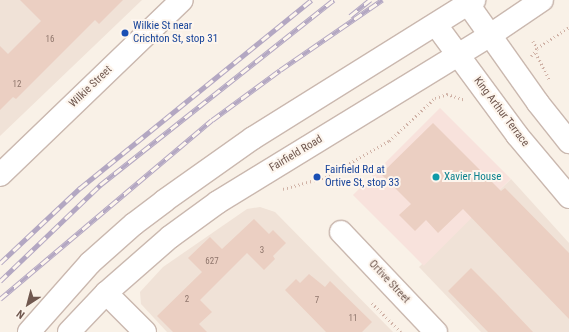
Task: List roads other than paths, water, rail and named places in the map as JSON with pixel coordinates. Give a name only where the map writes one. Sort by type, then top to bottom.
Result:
[{"type":"main road","name":"Wilkie Street","points":[[0,175],[182,0]]},
{"type":"main road","name":"Fairfield Road","points":[[70,332],[106,293],[170,237],[218,202],[457,54],[489,36],[542,0]]},
{"type":"main road","points":[[29,332],[90,263],[159,205],[253,138],[471,2],[489,36],[569,142]]},
{"type":"main road","name":"King Arthur Terrace","points":[[436,25],[541,165],[569,197]]},
{"type":"main road","name":"Ortive Street","points":[[341,232],[436,332]]},
{"type":"main road","points":[[106,293],[145,332]]},
{"type":"railway","points":[[0,263],[80,188],[311,0]]},
{"type":"railway","points":[[0,281],[100,185],[333,0]]},
{"type":"railway","points":[[350,16],[370,0]]},
{"type":"railway","points":[[0,299],[212,120],[280,70],[382,0]]},
{"type":"place","name":"Wilkie St near Crichton St, stop 31","points":[[125,33]]},
{"type":"place","name":"Fairfield Rd at Ortive St, stop 33","points":[[317,177]]},
{"type":"place","name":"Xavier House","points":[[436,177]]}]
